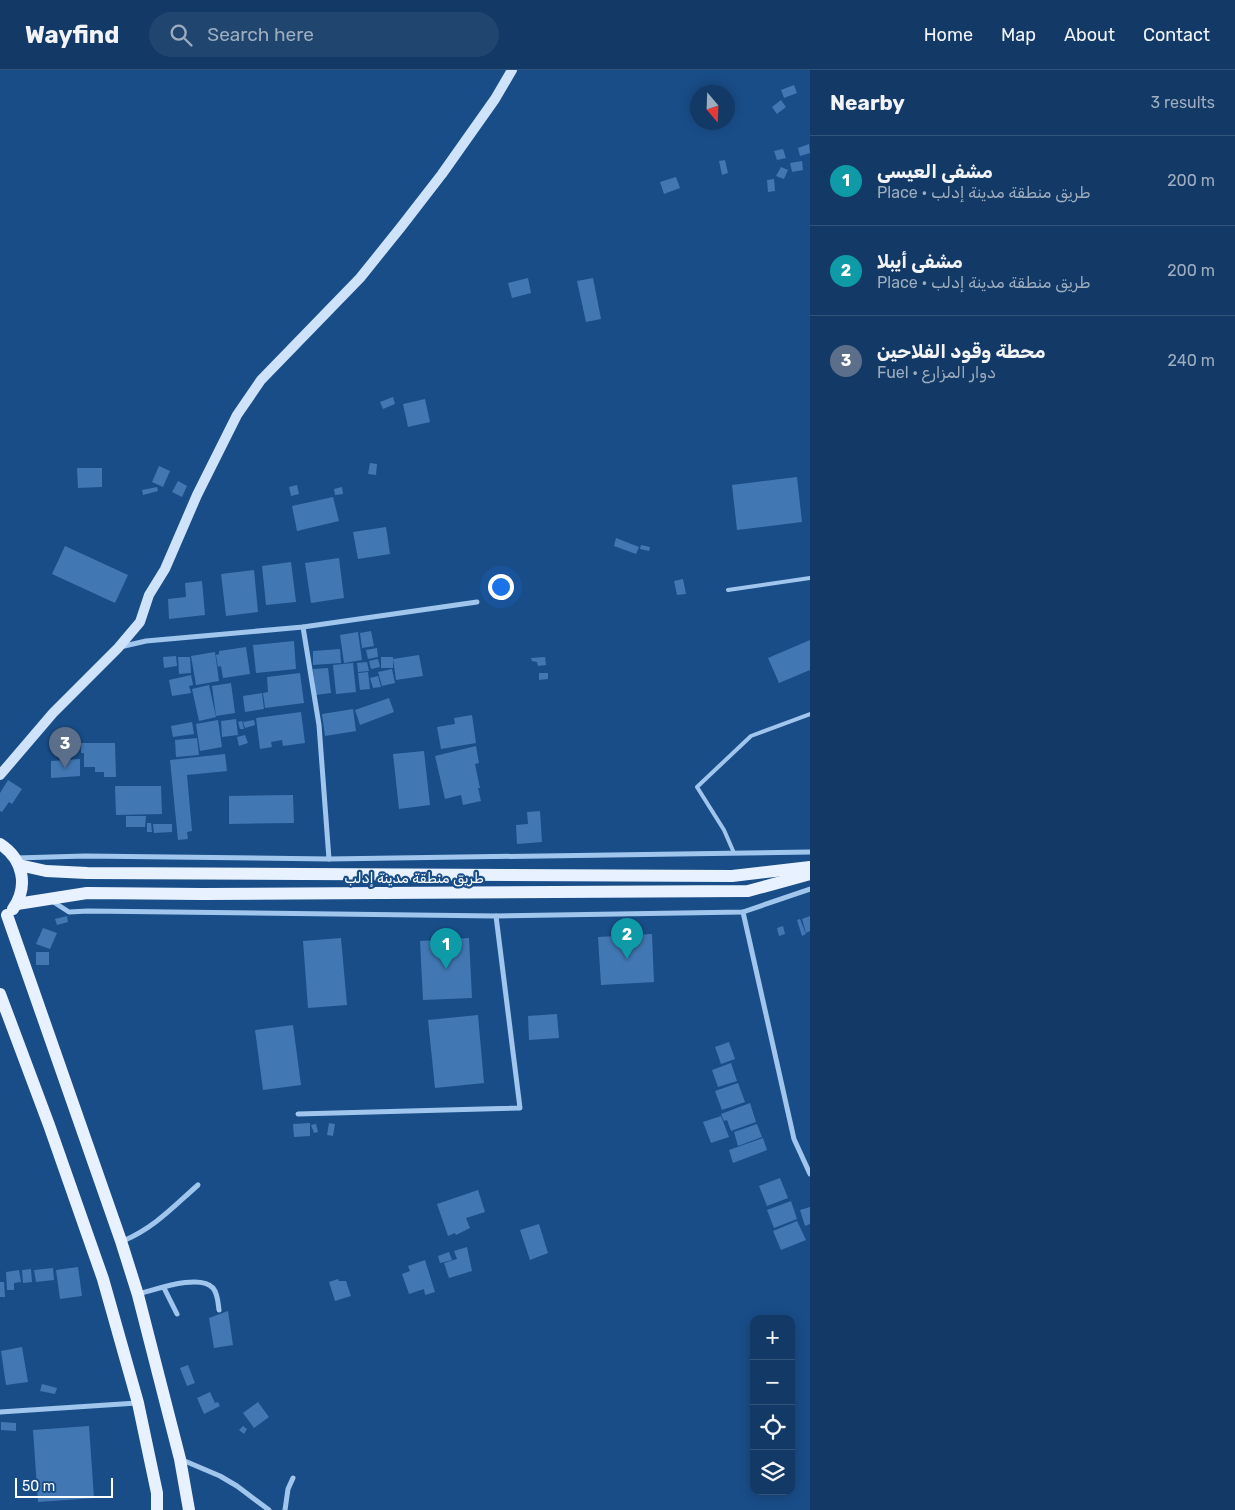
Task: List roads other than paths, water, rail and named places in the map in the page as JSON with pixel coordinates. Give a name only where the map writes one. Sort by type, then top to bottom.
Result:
[{"type":"main road","points":[[0,844],[17,862],[22,873],[22,888],[17,904],[4,918],[121,1241],[138,1294],[180,1459],[189,1510]]},
{"type":"main road","name":"طريق منطقة مدينة إدلب","points":[[17,862],[46,871],[86,873],[722,876],[810,867]]},
{"type":"main road","name":"طريق منطقة مدينة إدلب","points":[[17,904],[87,893],[748,891],[810,874]]},
{"type":"main road","points":[[0,994],[49,1125],[103,1279],[138,1403],[157,1493],[157,1510]]},
{"type":"street","points":[[0,775],[53,713],[118,648],[140,622],[149,595],[165,569],[197,495],[237,415],[261,380],[360,278],[402,227],[495,99],[512,70]]},
{"type":"street","points":[[118,648],[146,641],[303,627],[477,602]]},
{"type":"street","points":[[303,627],[318,725],[329,859]]},
{"type":"street","points":[[17,862],[85,856],[329,859],[810,852]]},
{"type":"street","points":[[49,899],[69,912],[88,910],[496,916],[744,912],[810,889]]},
{"type":"street","points":[[744,912],[794,1139],[810,1174]]},
{"type":"street","points":[[298,1114],[520,1108],[496,916]]},
{"type":"street","points":[[121,1241],[138,1235],[157,1222],[198,1185]]},
{"type":"street","points":[[138,1294],[197,1281],[208,1284],[214,1289],[219,1310]]},
{"type":"street","points":[[164,1288],[177,1314]]},
{"type":"street","points":[[0,1412],[138,1403]]},
{"type":"street","points":[[180,1459],[228,1481],[269,1510]]},
{"type":"street","points":[[285,1510],[288,1489],[293,1478]]},
{"type":"lane","points":[[728,590],[810,578]]},
{"type":"lane","points":[[734,853],[724,830],[697,787],[751,736],[810,714]]},
{"type":"place","name":"محطة وقود الفلاحين","points":[[65,768]]},
{"type":"place","name":"مشفى أيبلا","points":[[627,959]]},
{"type":"place","name":"مشفى العيسى","points":[[446,969]]}]
